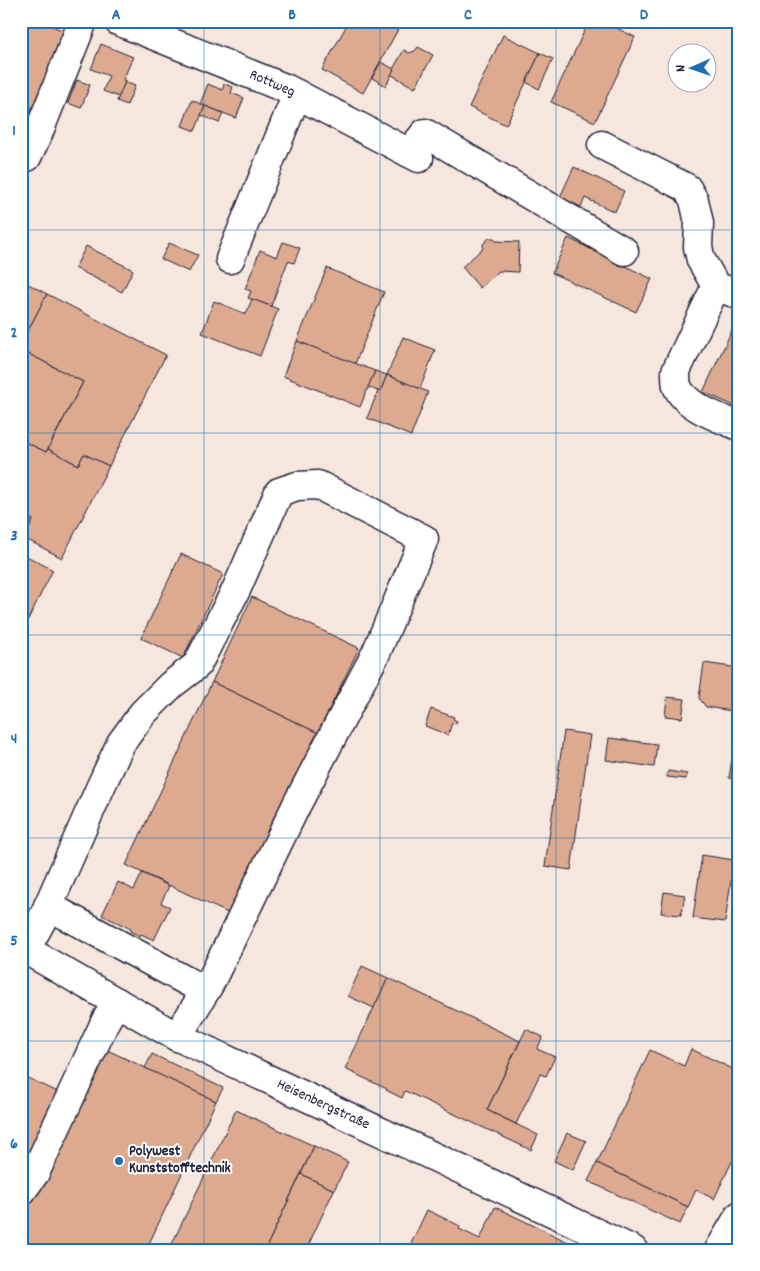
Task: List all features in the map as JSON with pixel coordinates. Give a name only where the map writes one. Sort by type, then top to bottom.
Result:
[{"type":"street","points":[[21,154],[27,157],[38,134],[83,21]]},
{"type":"street","name":"Rottweg","points":[[118,21],[287,89],[414,155],[425,134],[624,251]]},
{"type":"street","points":[[230,259],[297,94]]},
{"type":"street","points":[[602,145],[687,188],[694,200],[699,223],[698,247],[701,260],[727,290],[676,371],[677,386],[685,398],[697,407],[739,426]]},
{"type":"street","points":[[23,948],[48,906],[100,786],[121,743],[143,713],[171,685],[197,665],[236,590],[279,492],[297,486],[318,485],[424,539],[376,653],[296,806],[206,991],[177,1037]]},
{"type":"street","points":[[48,906],[206,991]]},
{"type":"street","name":"Heisenbergstraße","points":[[23,948],[177,1037],[632,1250]]},
{"type":"street","points":[[21,1192],[34,1173],[106,1020],[117,1002]]},
{"type":"street","points":[[719,1250],[739,1216]]},
{"type":"shaded area","points":[[21,21],[739,21],[739,1250],[21,1250]]},
{"type":"building","points":[[24,21],[40,21],[72,34],[32,135],[21,130],[21,29]]},
{"type":"building","points":[[349,21],[397,21],[401,24],[363,93],[322,70]]},
{"type":"building","points":[[589,21],[602,21],[635,37],[595,122],[551,102]]},
{"type":"building","points":[[503,35],[540,53],[506,125],[469,107]]},
{"type":"building","points":[[101,44],[133,57],[123,80],[125,82],[119,97],[103,91],[109,76],[91,69]]},
{"type":"building","points":[[418,47],[433,55],[415,88],[390,74],[404,50],[409,53],[415,51]]},
{"type":"building","points":[[540,53],[553,59],[539,89],[526,82]]},
{"type":"building","points":[[381,62],[394,69],[386,86],[372,78]]},
{"type":"building","points":[[77,80],[90,85],[81,108],[68,103]]},
{"type":"building","points":[[125,82],[135,86],[127,105],[117,101]]},
{"type":"building","points":[[208,84],[222,90],[224,84],[233,87],[231,93],[244,98],[236,118],[200,104]]},
{"type":"building","points":[[192,100],[205,106],[195,131],[182,126]]},
{"type":"building","points":[[205,106],[223,113],[219,123],[201,115]]},
{"type":"building","points":[[574,167],[624,191],[615,212],[585,198],[581,207],[560,197]]},
{"type":"building","points":[[489,238],[494,238],[496,241],[519,242],[518,272],[499,271],[480,288],[462,267],[483,248],[483,244]]},
{"type":"building","points":[[568,238],[652,279],[636,312],[552,273]]},
{"type":"building","points":[[283,242],[300,248],[294,263],[288,261],[271,306],[248,298],[251,291],[245,289],[260,250],[277,257]]},
{"type":"building","points":[[169,243],[198,255],[189,272],[161,259]]},
{"type":"building","points":[[86,246],[133,270],[122,292],[75,268]]},
{"type":"building","points":[[327,268],[384,292],[355,364],[297,341]]},
{"type":"building","points":[[21,280],[47,294],[21,344]]},
{"type":"building","points":[[47,294],[166,355],[109,466],[84,454],[78,465],[48,449],[83,382],[21,350],[21,344]]},
{"type":"building","points":[[252,299],[278,309],[260,356],[202,333],[214,301],[246,314]]},
{"type":"building","points":[[739,315],[739,408],[703,392]]},
{"type":"building","points":[[403,337],[435,350],[420,389],[387,375]]},
{"type":"building","points":[[297,341],[375,371],[360,407],[283,376]]},
{"type":"building","points":[[21,350],[83,382],[46,452],[21,440]]},
{"type":"building","points":[[375,371],[387,375],[380,392],[368,387]]},
{"type":"building","points":[[387,375],[428,392],[411,436],[367,418]]},
{"type":"building","points":[[21,440],[46,452],[48,449],[78,465],[84,454],[109,466],[62,558],[24,538],[33,520],[21,514]]},
{"type":"building","points":[[21,514],[33,520],[21,544]]},
{"type":"building","points":[[21,553],[53,570],[21,633]]},
{"type":"building","points":[[181,554],[223,574],[183,658],[141,638]]},
{"type":"building","points":[[735,586],[739,586],[739,612],[732,611]]},
{"type":"building","points":[[252,597],[359,648],[318,733],[212,682]]},
{"type":"building","points":[[704,663],[739,668],[739,712],[706,707],[699,698]]},
{"type":"building","points":[[212,682],[318,733],[232,915],[126,865]]},
{"type":"building","points":[[667,697],[685,699],[682,718],[665,716]]},
{"type":"building","points":[[431,709],[454,717],[453,719],[457,721],[456,724],[452,723],[448,735],[425,726]]},
{"type":"building","points":[[739,714],[739,779],[729,778]]},
{"type":"building","points":[[564,731],[590,735],[571,870],[545,866]]},
{"type":"building","points":[[609,738],[657,744],[654,767],[606,760]]},
{"type":"building","points":[[668,771],[687,774],[686,779],[667,777]]},
{"type":"building","points":[[702,855],[734,860],[725,922],[693,918]]},
{"type":"building","points":[[142,873],[169,886],[161,903],[170,907],[154,940],[141,934],[140,936],[130,931],[131,929],[102,915],[118,882],[134,890]]},
{"type":"building","points":[[664,892],[685,895],[681,915],[661,913]]},
{"type":"building","points":[[362,966],[388,978],[374,1008],[348,996]]},
{"type":"building","points":[[388,978],[520,1041],[487,1110],[538,1135],[531,1150],[405,1091],[402,1098],[345,1069]]},
{"type":"building","points":[[526,1029],[543,1037],[537,1049],[555,1057],[546,1076],[540,1074],[516,1124],[487,1110]]},
{"type":"building","name":"Polywest Kunststofftechnik","points":[[103,1048],[216,1101],[146,1250],[21,1250],[21,1221]]},
{"type":"building","points":[[691,1049],[739,1072],[739,1147],[714,1199],[696,1190],[688,1207],[597,1163],[650,1050],[684,1066]]},
{"type":"building","points":[[152,1054],[223,1088],[216,1101],[145,1068]]},
{"type":"building","points":[[26,1077],[62,1094],[21,1176],[21,1088]]},
{"type":"building","points":[[236,1110],[314,1146],[265,1250],[169,1250]]},
{"type":"building","points":[[567,1133],[586,1141],[573,1170],[554,1161]]},
{"type":"building","points":[[314,1146],[348,1162],[334,1190],[301,1174]]},
{"type":"building","points":[[597,1163],[688,1207],[680,1224],[588,1181]]},
{"type":"building","points":[[301,1174],[334,1190],[306,1250],[265,1250]]},
{"type":"building","points":[[495,1207],[570,1243],[567,1250],[408,1250],[427,1210],[460,1226],[459,1229],[480,1239]]},
{"type":"place","name":"Polywest Kunststofftechnik","points":[[119,1161]]}]
